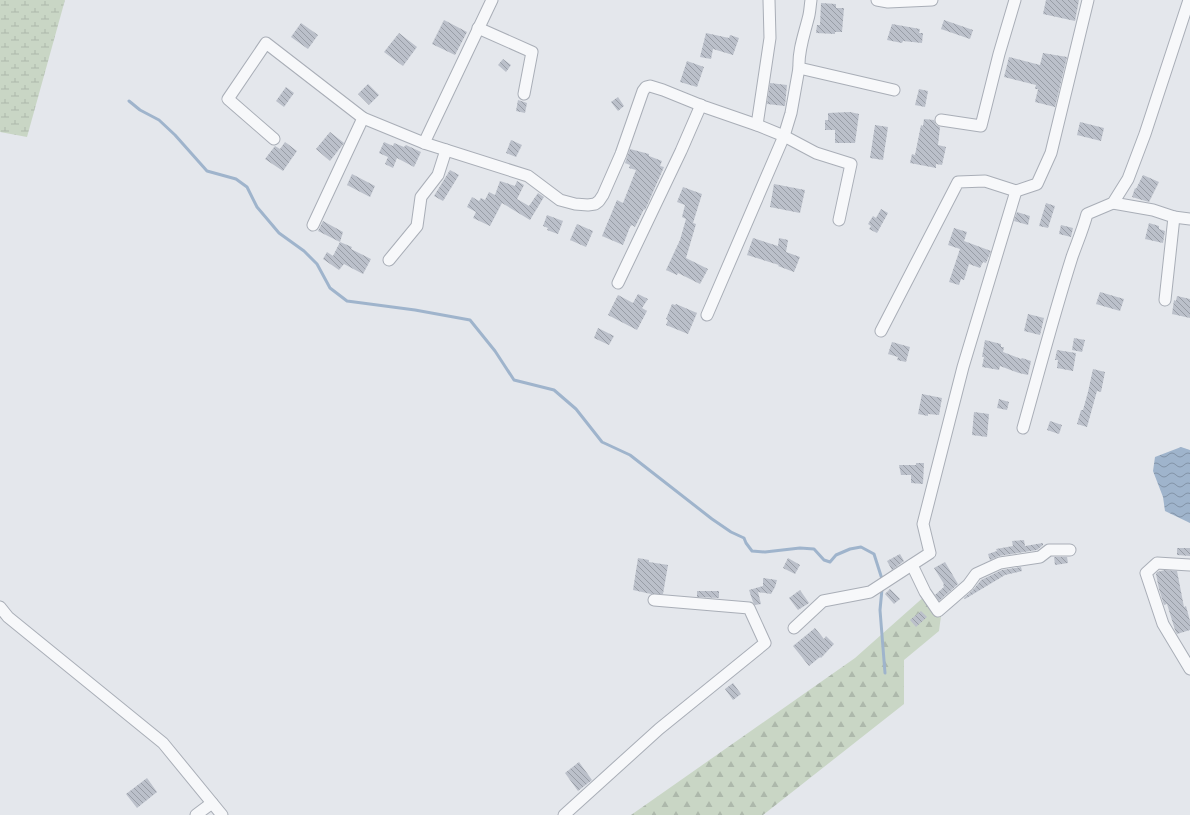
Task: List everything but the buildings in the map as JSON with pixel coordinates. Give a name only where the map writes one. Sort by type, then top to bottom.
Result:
[{"type":"street","points":[[424,143],[492,0]]},
{"type":"street","points":[[757,125],[770,38],[769,0]]},
{"type":"street","points":[[707,315],[784,136],[791,113],[799,68],[801,45],[809,18],[811,0]]},
{"type":"street","points":[[877,0],[888,2],[932,0]]},
{"type":"street","points":[[941,120],[981,126],[1015,0]]},
{"type":"street","points":[[882,331],[958,182],[985,181],[1016,191],[1037,184],[1052,153],[1088,0]]},
{"type":"street","points":[[1113,203],[1128,179],[1145,134],[1189,0]]},
{"type":"street","points":[[478,28],[532,52],[524,94]]},
{"type":"street","points":[[274,138],[228,99],[266,43],[363,118],[424,143],[528,176],[560,200],[575,204],[588,205],[595,204],[603,195],[621,154],[643,91],[646,87],[650,86],[757,125],[784,136],[816,153],[851,164],[839,220]]},
{"type":"street","points":[[799,68],[894,90]]},
{"type":"street","points":[[618,283],[681,152],[701,105]]},
{"type":"street","points":[[313,225],[363,118]]},
{"type":"street","points":[[390,260],[417,226],[421,197],[438,175],[446,150]]},
{"type":"street","points":[[794,628],[823,601],[870,592],[930,554],[923,524],[963,367],[1016,191]]},
{"type":"street","points":[[1023,428],[1072,257],[1087,214],[1113,203],[1153,210],[1174,217],[1190,219]]},
{"type":"street","points":[[1164,300],[1174,217]]},
{"type":"street","points":[[912,565],[925,592],[938,611],[968,585],[976,574],[1000,563],[1040,557],[1049,550],[1070,550]]},
{"type":"street","points":[[1190,565],[1157,563],[1146,573],[1163,624],[1190,669]]},
{"type":"street","points":[[564,815],[659,730],[730,670],[765,643],[749,608],[654,600]]},
{"type":"street","points":[[0,607],[8,617],[163,743],[222,815]]},
{"type":"street","points":[[196,815],[212,803]]},
{"type":"green space","points":[[0,0],[65,0],[27,137],[0,132]]},
{"type":"green space","points":[[926,595],[941,616],[939,631],[904,660],[904,704],[763,815],[631,815],[855,658]]},
{"type":"water","points":[[1181,447],[1190,450],[1190,523],[1165,511],[1163,497],[1153,471],[1155,457]]},
{"type":"waterway","points":[[129,101],[140,110],[159,120],[175,135],[207,171],[236,179],[247,187],[257,207],[279,233],[304,251],[317,264],[330,288],[347,301],[415,310],[470,320],[495,351],[514,380],[554,390],[576,409],[602,442],[630,455],[712,519],[731,532],[744,538],[752,551],[765,552],[800,548],[814,549],[824,560],[830,562],[836,555],[850,549],[861,547],[874,554],[882,579]]},
{"type":"waterway","points":[[882,589],[880,610],[885,673]]}]
